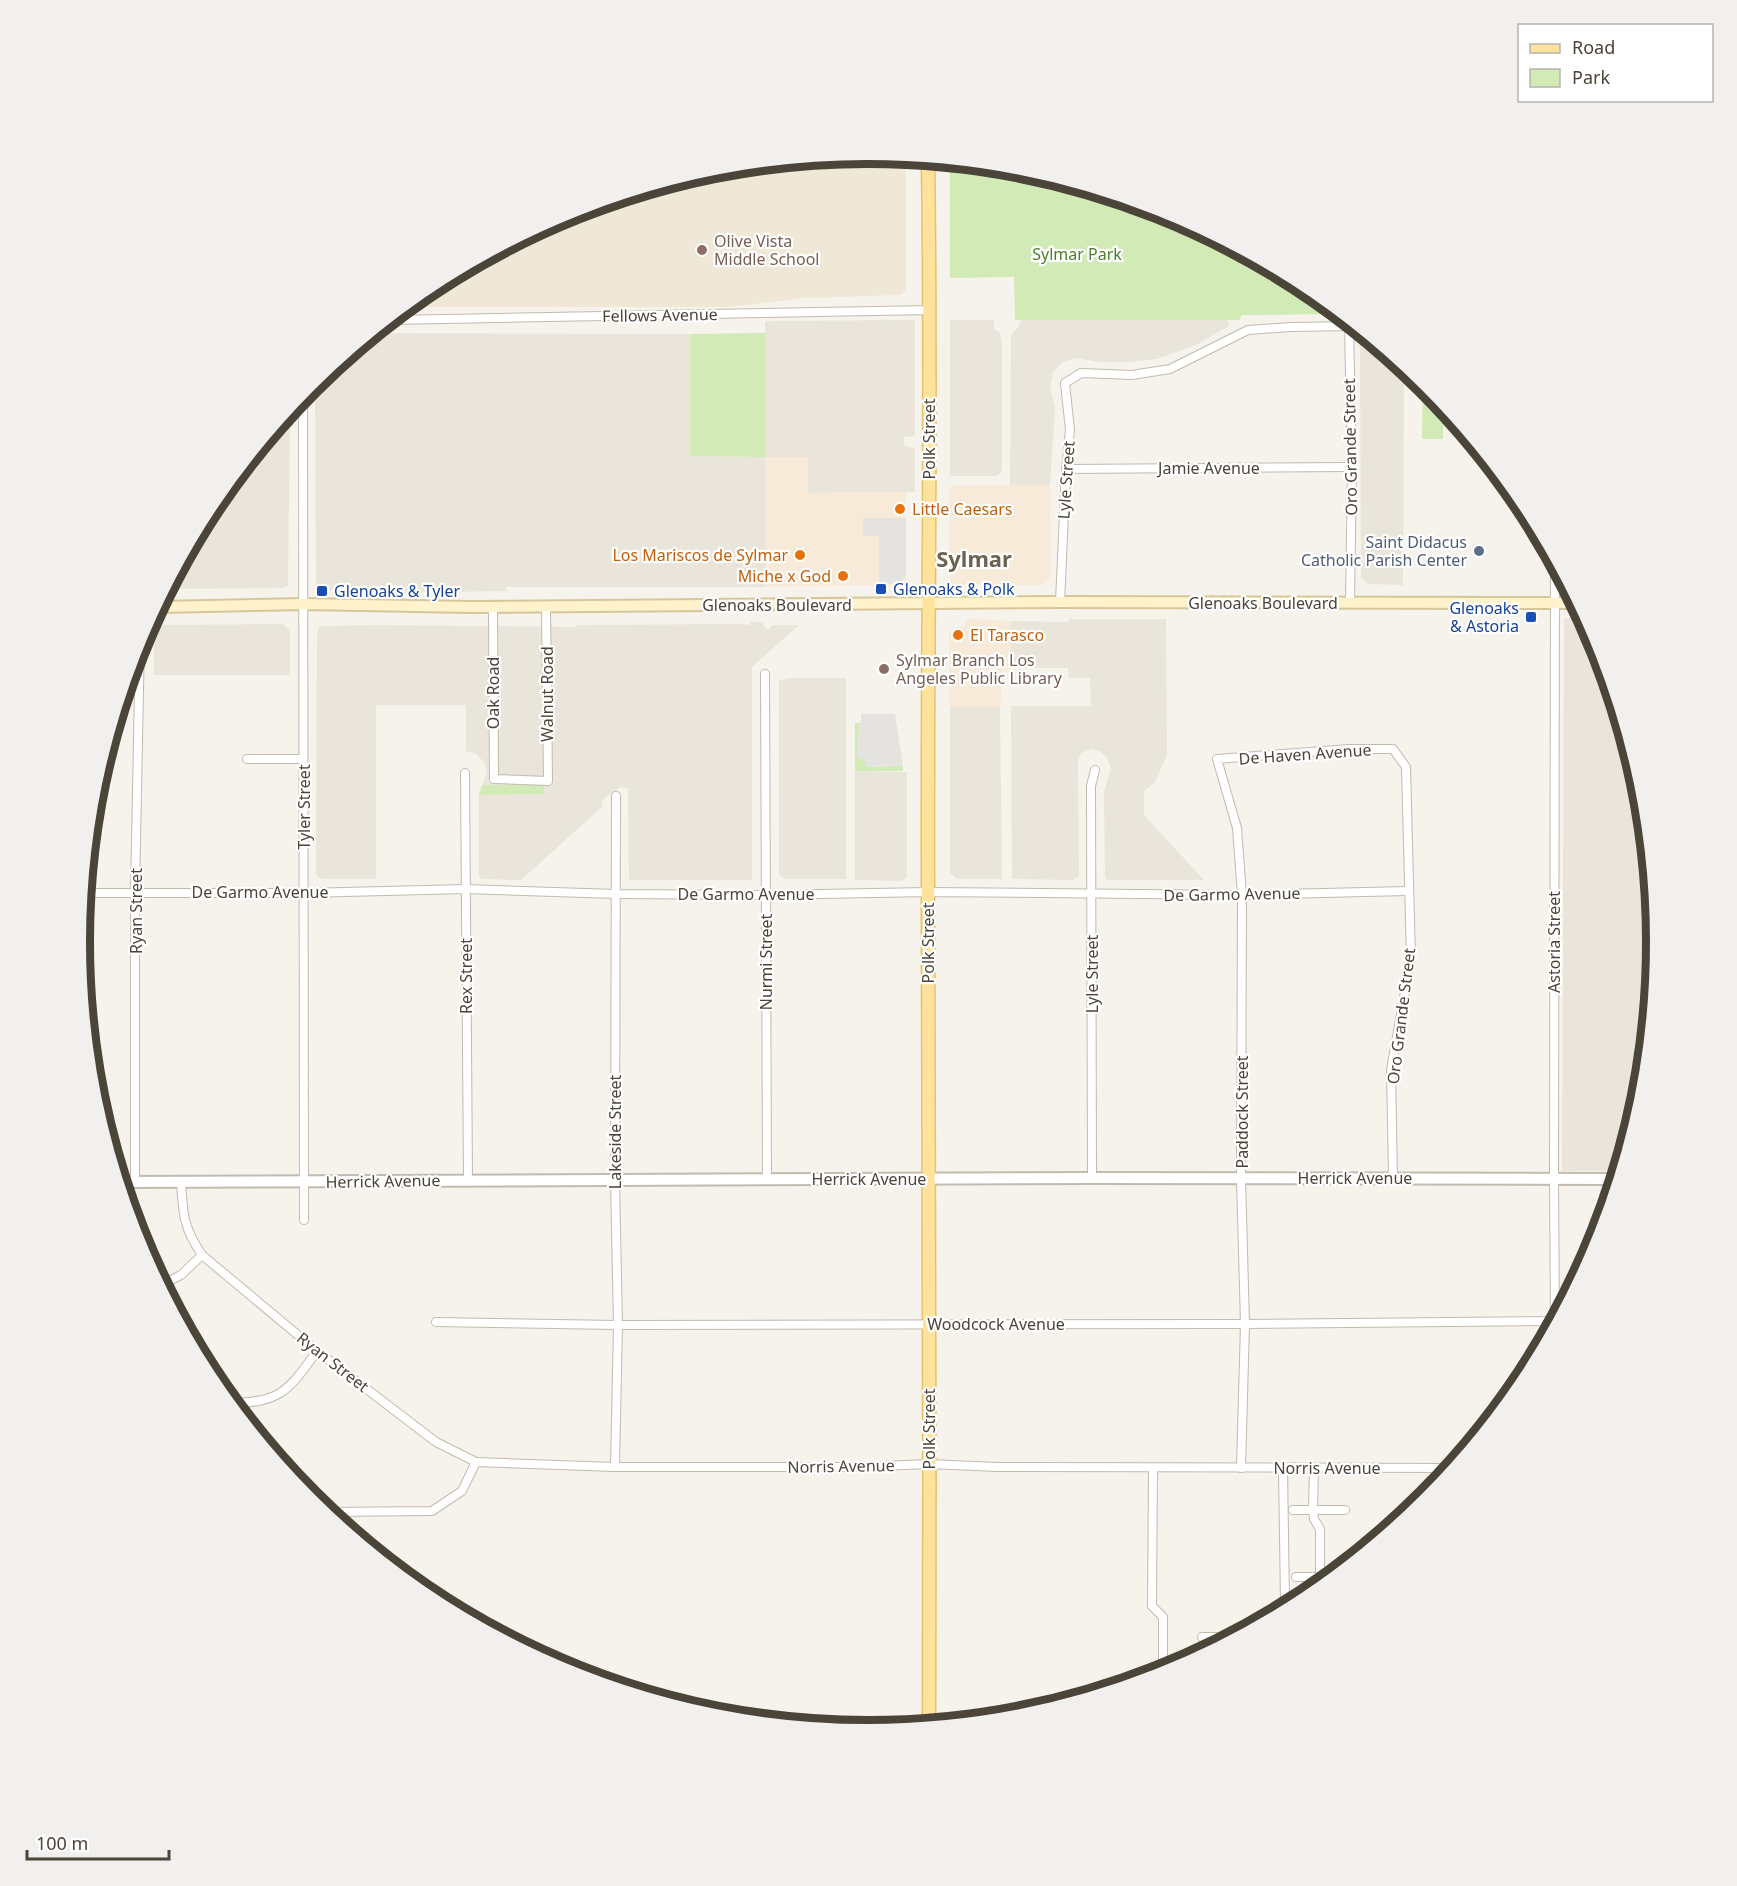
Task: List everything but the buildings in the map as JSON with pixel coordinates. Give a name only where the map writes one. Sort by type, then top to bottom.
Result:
[{"type":"main road","name":"Polk Street","points":[[928,167],[930,310],[929,1719]]},
{"type":"main road","name":"Glenoaks Boulevard","points":[[166,607],[304,604],[493,607],[1060,602],[1569,603]]},
{"type":"street","name":"Fellows Avenue","points":[[402,320],[930,310]]},
{"type":"street","name":"Lyle Street","points":[[1060,602],[1065,469],[1070,430],[1065,383],[1081,373],[1132,375],[1170,369],[1248,330],[1344,326]]},
{"type":"street","name":"Oro Grande Street","points":[[1350,603],[1352,333]]},
{"type":"street","name":"Tyler Street","points":[[303,409],[304,1220]]},
{"type":"street","name":"Jamie Avenue","points":[[1065,469],[1352,467]]},
{"type":"street","name":"Astoria Street","points":[[1555,576],[1556,1308]]},
{"type":"street","name":"Walnut Road","points":[[494,779],[548,781],[546,606]]},
{"type":"street","name":"Oak Road","points":[[493,607],[494,779]]},
{"type":"street","name":"Ryan Street","points":[[135,1182],[135,892],[139,671]]},
{"type":"street","name":"Nurmi Street","points":[[765,674],[767,1179]]},
{"type":"street","name":"De Haven Avenue","points":[[1217,759],[1349,749],[1392,749]]},
{"type":"street","name":"Oro Grande Street","points":[[1392,749],[1406,767],[1411,958],[1391,1070],[1393,1179]]},
{"type":"street","points":[[247,759],[303,759]]},
{"type":"street","name":"Paddock Street","points":[[1217,759],[1237,828],[1242,895],[1241,1178],[1245,1324],[1241,1468]]},
{"type":"street","name":"Lyle Street","points":[[1092,1178],[1091,786],[1095,770]]},
{"type":"street","name":"Rex Street","points":[[465,773],[468,1180]]},
{"type":"street","name":"Lakeside Street","points":[[615,1467],[618,1325],[615,1180],[616,796]]},
{"type":"street","name":"De Garmo Avenue","points":[[92,893],[304,893],[465,889],[616,894],[766,895],[928,892],[1242,895],[1408,891]]},
{"type":"street","name":"Herrick Avenue","points":[[128,1182],[1092,1178],[1610,1179]]},
{"type":"street","name":"Ryan Street","points":[[181,1181],[183,1211],[189,1235],[202,1254],[317,1351],[436,1442],[476,1462]]},
{"type":"street","points":[[168,1282],[181,1275],[202,1254]]},
{"type":"street","name":"Woodcock Avenue","points":[[436,1323],[618,1325],[1548,1322]]},
{"type":"street","points":[[241,1403],[279,1396],[298,1378],[317,1351]]},
{"type":"street","points":[[338,1512],[432,1510],[462,1491],[476,1462]]},
{"type":"street","name":"Norris Avenue","points":[[476,1462],[615,1467],[857,1467],[929,1464],[998,1467],[1443,1468]]},
{"type":"street","points":[[1153,1468],[1152,1606],[1163,1617],[1163,1663]]},
{"type":"street","points":[[1283,1468],[1285,1600]]},
{"type":"street","points":[[1314,1468],[1313,1510],[1314,1519],[1320,1529],[1320,1577]]},
{"type":"street","points":[[1293,1510],[1345,1510]]},
{"type":"street","points":[[1296,1577],[1319,1577]]},
{"type":"street","points":[[1202,1637],[1218,1638]]},
{"type":"shaded area","name":"Olive Vista Middle School","points":[[868,164],[906,165],[906,289],[901,295],[805,298],[727,307],[420,307],[479,269],[524,245],[618,206],[667,191],[717,179],[767,171]]},
{"type":"shaded area","points":[[915,320],[915,436],[904,437],[904,445],[915,449],[915,492],[807,493],[765,457],[765,321]]},
{"type":"shaded area","points":[[950,320],[994,320],[994,329],[1000,333],[1002,344],[1002,471],[997,476],[950,476]]},
{"type":"shaded area","points":[[1021,320],[1228,320],[1229,326],[1196,345],[1157,359],[1098,362],[1077,358],[1063,362],[1053,372],[1050,386],[1055,409],[1050,485],[1010,485],[1011,337]]},
{"type":"shaded area","points":[[385,333],[690,334],[691,455],[765,457],[765,587],[506,587],[506,591],[381,593],[381,589],[323,590],[316,585],[315,396]]},
{"type":"shaded area","points":[[1360,340],[1404,379],[1403,585],[1368,584],[1361,578]]},
{"type":"shaded area","points":[[290,423],[288,586],[283,588],[175,589],[221,510],[251,469]]},
{"type":"shaded area","points":[[765,457],[808,457],[808,493],[906,492],[906,580],[902,584],[765,587]]},
{"type":"shaded area","points":[[1050,485],[1050,576],[1048,581],[1042,585],[950,584],[950,486]]},
{"type":"shaded area","points":[[863,518],[906,518],[906,575],[903,581],[896,581],[896,584],[879,584],[879,536],[863,536]]},
{"type":"shaded area","points":[[1564,618],[1576,618],[1606,693],[1632,791],[1640,841],[1647,943],[1640,1045],[1632,1095],[1612,1171],[1562,1171]]},
{"type":"shaded area","points":[[970,619],[1010,621],[1011,672],[1003,672],[1000,707],[950,707],[949,633],[955,628],[965,627],[965,621]]},
{"type":"shaded area","points":[[1069,619],[1166,619],[1167,755],[1155,782],[1144,791],[1144,815],[1204,880],[1108,880],[1105,878],[1104,792],[1111,768],[1106,756],[1092,749],[1081,753],[1078,760],[1079,877],[1073,880],[1012,879],[1011,706],[1091,706],[1090,678],[1069,678],[1068,668],[1011,668],[1010,621],[1069,622]]},
{"type":"shaded area","points":[[751,622],[763,622],[768,630],[772,625],[799,625],[752,667],[752,880],[629,880],[628,789],[621,787],[607,796],[602,801],[602,807],[521,880],[481,879],[479,875],[479,795],[543,794],[543,784],[482,785],[487,772],[485,763],[475,753],[466,751],[466,705],[376,705],[376,879],[323,879],[316,874],[317,633],[320,626],[575,627],[576,625],[750,625]]},
{"type":"shaded area","points":[[283,624],[290,630],[290,675],[154,675],[154,634],[159,625]]},
{"type":"shaded area","points":[[846,678],[846,879],[786,879],[779,875],[779,680]]},
{"type":"shaded area","points":[[950,707],[1000,707],[1002,879],[957,879],[950,873]]},
{"type":"shaded area","points":[[861,714],[895,714],[903,766],[865,767],[865,759],[858,759]]},
{"type":"shaded area","points":[[855,771],[907,772],[907,877],[902,881],[855,880]]},
{"type":"green space","name":"Sylmar Park","points":[[950,169],[1020,179],[1070,191],[1166,224],[1258,269],[1327,314],[1241,315],[1240,320],[1015,320],[1014,277],[950,278]]},
{"type":"green space","points":[[765,333],[765,457],[690,456],[690,334]]},
{"type":"green space","points":[[1423,397],[1443,418],[1443,439],[1422,439]]},
{"type":"green space","points":[[855,723],[859,723],[858,759],[865,759],[865,767],[903,766],[903,771],[855,771]]},
{"type":"green space","points":[[544,784],[544,794],[479,795],[482,785]]},
{"type":"place","name":"Olive Vista Middle School","points":[[702,250]]},
{"type":"place","name":"Little Caesars","points":[[900,509]]},
{"type":"place","name":"Saint Didacus Catholic Parish Center","points":[[1479,551]]},
{"type":"place","name":"Los Mariscos de Sylmar","points":[[800,555]]},
{"type":"place","name":"Miche x God","points":[[843,576]]},
{"type":"place","name":"Glenoaks & Polk","points":[[881,589]]},
{"type":"place","name":"Glenoaks & Tyler","points":[[322,591]]},
{"type":"place","name":"Glenoaks & Astoria","points":[[1531,617]]},
{"type":"place","name":"El Tarasco","points":[[958,635]]},
{"type":"place","name":"Sylmar Branch Los Angeles Public Library","points":[[884,669]]},
{"type":"district","name":"Sylmar","points":[[974,558]]}]
